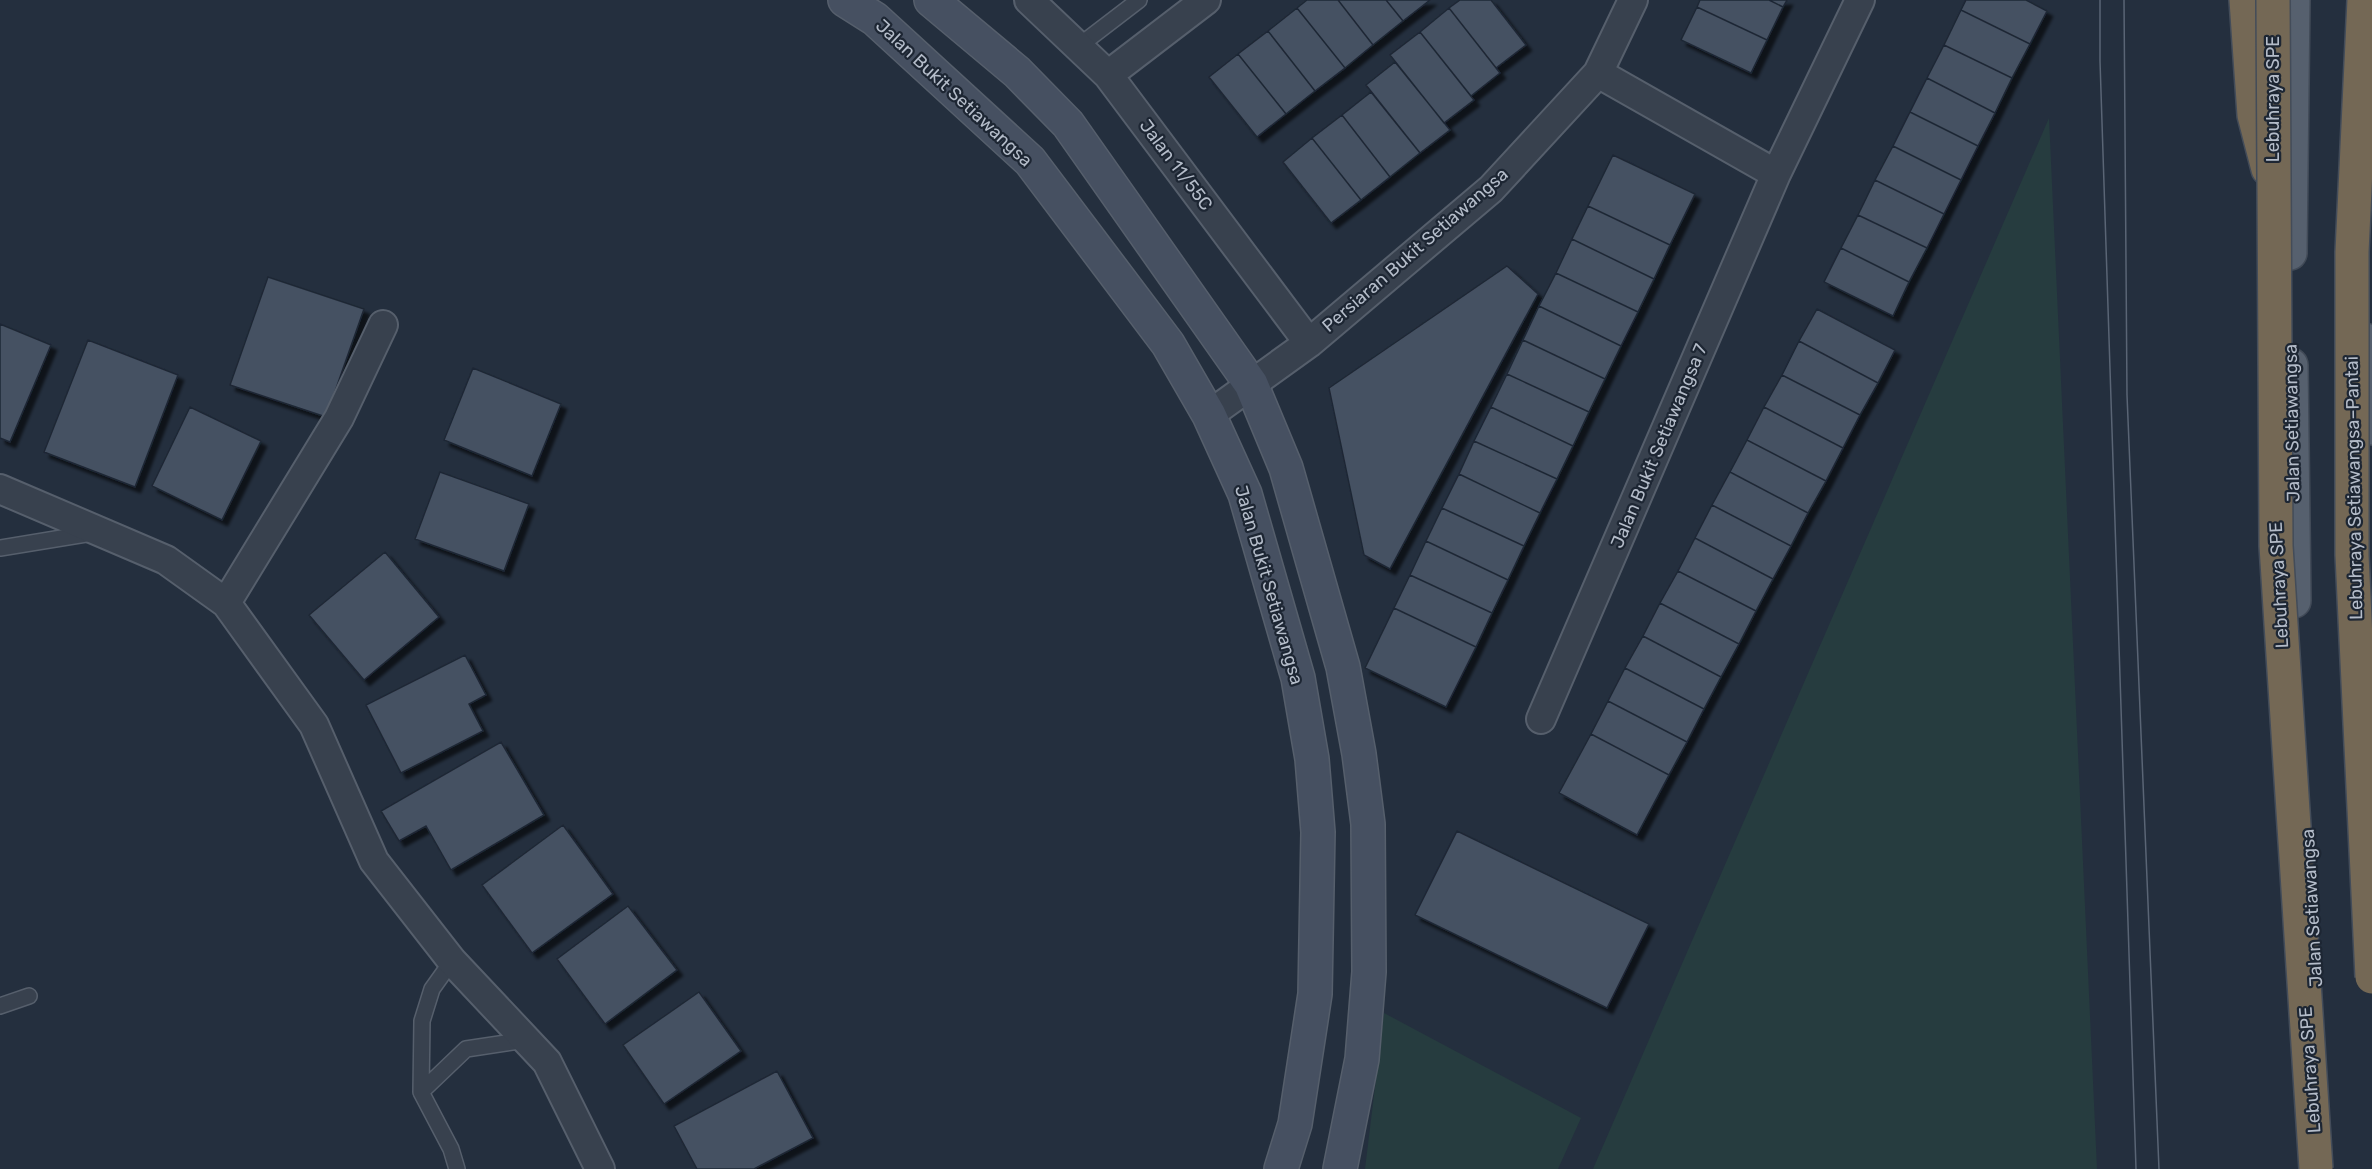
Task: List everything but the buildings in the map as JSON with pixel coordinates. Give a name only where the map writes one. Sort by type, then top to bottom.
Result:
[{"type":"highway","points":[[2247,0],[2254,115],[2290,252]]},
{"type":"highway","name":"Lebuhraya SPE","points":[[2273,0],[2276,546],[2316,1169]]},
{"type":"highway","name":"Lebuhraya Setiawangsa–Pantai","points":[[2364,0],[2352,252],[2352,555],[2372,977]]},
{"type":"main road","name":"Jalan Setiawangsa","points":[[2293,0],[2290,252],[2294,620],[2326,1169]]},
{"type":"main road","points":[[2350,0],[2354,208],[2372,428]]},
{"type":"main road","points":[[2294,620],[2302,1169]]},
{"type":"street","name":"Jalan Bukit Setiawangsa","points":[[845,0],[875,19],[1030,161],[1168,344],[1209,415],[1245,494],[1298,678],[1312,759],[1318,832],[1315,994],[1295,1124],[1281,1169]]},
{"type":"street","points":[[931,0],[1017,72],[1068,124],[1251,384],[1286,468],[1342,667],[1359,754],[1368,824],[1369,972],[1365,1026],[1362,1059],[1340,1169]]},
{"type":"street","name":"Jalan 11/55C","points":[[1029,0],[1108,75],[1309,343]]},
{"type":"street","points":[[1108,75],[1206,0]]},
{"type":"street","name":"Persiaran Bukit Setiawangsa","points":[[1209,415],[1309,343],[1491,189],[1598,73],[1633,0]]},
{"type":"street","name":"Jalan Bukit Setiawangsa 7","points":[[1541,719],[1776,174],[1860,0]]},
{"type":"street","points":[[1598,73],[1776,174]]},
{"type":"street","points":[[226,603],[339,418],[383,325]]},
{"type":"street","points":[[0,489],[166,560],[226,603],[314,725],[374,861],[452,960],[547,1062],[600,1169]]},
{"type":"lane","points":[[1078,46],[1139,0]]},
{"type":"lane","points":[[0,548],[98,531]]},
{"type":"lane","points":[[452,960],[432,989],[422,1020],[421,1092],[451,1149],[457,1169]]},
{"type":"lane","points":[[0,1006],[29,996]]},
{"type":"lane","points":[[421,1092],[466,1049],[526,1040]]},
{"type":"green space","points":[[2049,118],[2097,1169],[1593,1169]]},
{"type":"green space","points":[[1384,1013],[1581,1118],[1558,1169],[1365,1169]]},
{"type":"tram line","points":[[2100,0],[2100,61],[2136,1169]]},
{"type":"tram line","points":[[2124,0],[2127,395],[2159,1169]]}]
